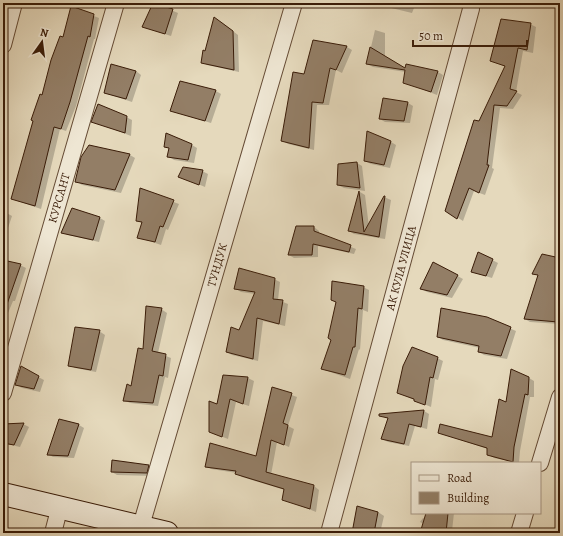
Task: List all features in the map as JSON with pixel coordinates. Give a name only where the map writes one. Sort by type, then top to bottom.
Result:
[{"type":"main road","points":[[3,494],[60,506],[167,533]]},
{"type":"street","points":[[3,44],[14,3]]},
{"type":"street","name":"КУРСАНТ","points":[[3,393],[116,3]]},
{"type":"street","name":"ТУНДУК","points":[[141,526],[294,3]]},
{"type":"street","name":"АК КУЛА УЛИЦА","points":[[329,533],[471,9],[470,3]]},
{"type":"street","points":[[540,462],[560,397]]},
{"type":"street","points":[[53,533],[60,506]]},
{"type":"street","points":[[519,533],[525,514]]},
{"type":"building","points":[[153,3],[173,9],[165,34],[142,27]]},
{"type":"building","points":[[71,6],[94,14],[90,37],[88,36],[61,129],[54,127],[35,206],[11,199],[33,121],[31,120],[40,94],[42,95],[51,60],[60,36],[63,37]]},
{"type":"building","points":[[214,17],[233,31],[234,70],[201,63],[203,50],[205,51]]},
{"type":"building","points":[[501,19],[531,23],[527,50],[518,48],[510,89],[517,91],[507,106],[494,105],[487,165],[489,165],[479,193],[469,188],[457,219],[445,211],[474,120],[479,121],[505,66],[490,61]]},
{"type":"building","points":[[313,40],[347,46],[336,70],[330,68],[323,103],[312,102],[309,148],[281,141],[293,72],[304,74]]},
{"type":"building","points":[[370,47],[405,68],[406,64],[438,71],[431,92],[403,83],[405,70],[366,64]]},
{"type":"building","points":[[111,64],[136,71],[126,99],[104,93]]},
{"type":"building","points":[[180,81],[216,90],[205,121],[170,111]]},
{"type":"building","points":[[383,98],[408,102],[404,121],[379,119]]},
{"type":"building","points":[[98,104],[127,116],[125,133],[91,122]]},
{"type":"building","points":[[367,131],[391,141],[384,165],[364,161]]},
{"type":"building","points":[[166,133],[192,144],[188,160],[167,157],[169,148],[164,147]]},
{"type":"building","points":[[89,145],[130,154],[115,190],[75,182],[81,157]]},
{"type":"building","points":[[357,162],[360,188],[337,185],[338,164]]},
{"type":"building","points":[[183,167],[203,170],[199,185],[178,177]]},
{"type":"building","points":[[140,188],[174,200],[163,227],[160,226],[155,242],[137,238],[142,222],[136,221]]},
{"type":"building","points":[[359,191],[364,232],[385,196],[379,237],[348,231]]},
{"type":"building","points":[[72,208],[100,217],[93,240],[61,233]]},
{"type":"building","points":[[296,226],[314,226],[314,231],[351,245],[349,252],[313,244],[312,255],[288,255]]},
{"type":"building","points":[[478,252],[493,259],[486,276],[471,272]]},
{"type":"building","points":[[542,254],[560,258],[558,322],[524,319],[538,275],[532,274]]},
{"type":"building","points":[[3,260],[21,264],[5,310],[3,310]]},
{"type":"building","points":[[433,262],[458,275],[447,295],[420,289]]},
{"type":"building","points":[[239,268],[275,278],[273,299],[283,300],[279,324],[257,318],[253,359],[226,352],[231,327],[239,330],[255,292],[234,289]]},
{"type":"building","points":[[332,281],[364,286],[362,309],[358,308],[355,347],[353,347],[345,375],[321,369],[331,340],[328,338],[336,302],[331,300]]},
{"type":"building","points":[[146,306],[162,308],[152,351],[166,354],[163,376],[159,375],[153,403],[123,401],[127,384],[131,386],[138,348],[143,349]]},
{"type":"building","points":[[441,308],[487,317],[511,327],[501,356],[478,352],[479,346],[437,337]]},
{"type":"building","points":[[75,327],[100,330],[91,370],[68,366]]},
{"type":"building","points":[[412,347],[438,357],[433,378],[430,377],[425,405],[397,393],[403,366]]},
{"type":"building","points":[[21,366],[39,376],[34,389],[15,385]]},
{"type":"building","points":[[511,369],[529,377],[528,395],[525,394],[514,447],[513,462],[487,455],[487,448],[438,433],[440,424],[492,437],[499,399],[506,402]]},
{"type":"building","points":[[223,375],[248,377],[243,404],[230,399],[222,437],[209,432],[209,401],[217,404]]},
{"type":"building","points":[[272,387],[292,393],[283,423],[288,425],[284,445],[271,440],[266,472],[314,485],[310,509],[282,500],[284,489],[235,474],[236,471],[205,467],[210,443],[256,456]]},
{"type":"building","points":[[424,410],[421,427],[409,424],[404,444],[381,439],[388,418],[379,416],[379,414]]},
{"type":"building","points":[[59,419],[79,424],[68,456],[47,455]]},
{"type":"building","points":[[24,423],[14,445],[3,443],[3,424]]},
{"type":"building","points":[[112,460],[149,465],[147,473],[111,472]]},
{"type":"building","points":[[357,506],[378,512],[374,533],[352,533]]},
{"type":"building","points":[[426,514],[448,514],[446,533],[420,533]]}]
